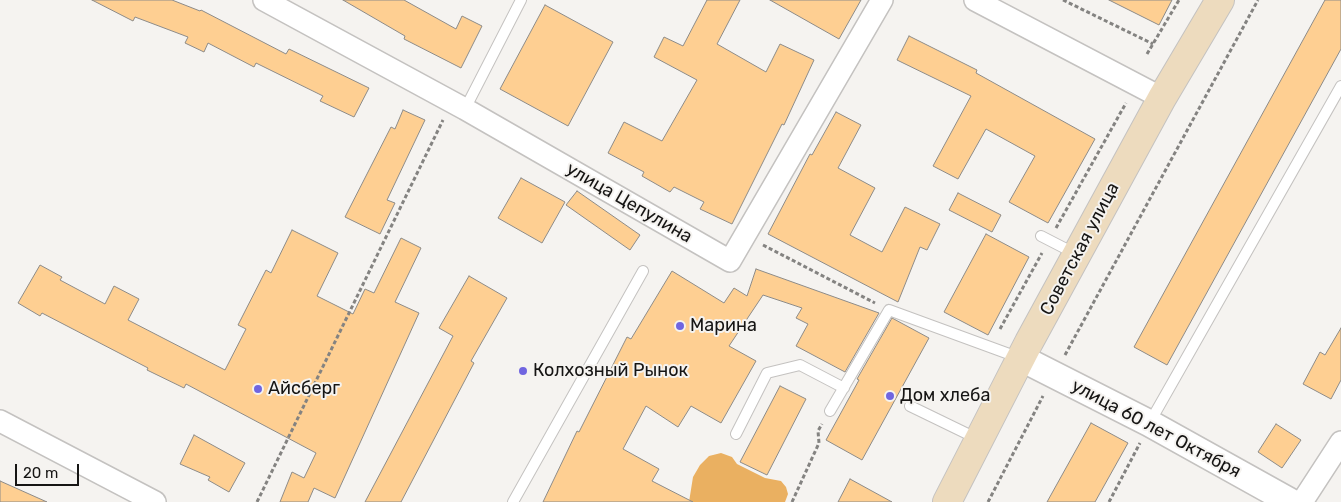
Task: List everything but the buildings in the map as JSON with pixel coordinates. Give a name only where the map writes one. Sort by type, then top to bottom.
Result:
[{"type":"main road","name":"Советская улица","points":[[947,502],[1077,254],[1162,98],[1220,0]]},
{"type":"street","name":"улица Цепулина","points":[[264,0],[458,106],[730,261],[882,0]]},
{"type":"street","points":[[976,0],[1162,98]]},
{"type":"street","name":"улица 60 лет Октября","points":[[1021,358],[1057,368],[1150,423],[1291,502]]},
{"type":"street","points":[[0,421],[155,502]]},
{"type":"street","points":[[1302,502],[1341,442]]},
{"type":"lane","points":[[458,106],[521,0]]},
{"type":"lane","points":[[1150,423],[1341,86]]},
{"type":"lane","points":[[1045,238],[1077,254]]},
{"type":"lane","points":[[513,502],[643,272]]},
{"type":"lane","points":[[830,410],[889,310],[1021,358]]},
{"type":"lane","points":[[736,434],[767,373],[800,365],[844,388]]},
{"type":"lane","points":[[910,406],[979,439]]},
{"type":"path","points":[[1063,0],[1153,44]]},
{"type":"path","points":[[1147,54],[1179,0]]},
{"type":"path","points":[[988,502],[1057,368],[1258,0]]},
{"type":"path","points":[[1000,329],[1045,238],[1128,98]]},
{"type":"path","points":[[257,502],[458,106]]},
{"type":"path","points":[[745,236],[889,310]]},
{"type":"path","points":[[792,502],[819,443],[818,431],[830,410]]},
{"type":"path","points":[[1109,502],[1150,423]]},
{"type":"shaded area","points":[[721,453],[732,457],[737,464],[765,478],[781,481],[786,487],[788,494],[785,502],[689,502],[693,477],[700,465],[709,456]]},
{"type":"place","name":"Марина","points":[[680,326]]},
{"type":"place","name":"Колхозный Рынок","points":[[523,371]]},
{"type":"place","name":"Айсберг","points":[[258,389]]},
{"type":"place","name":"Дом хлеба","points":[[890,396]]}]
